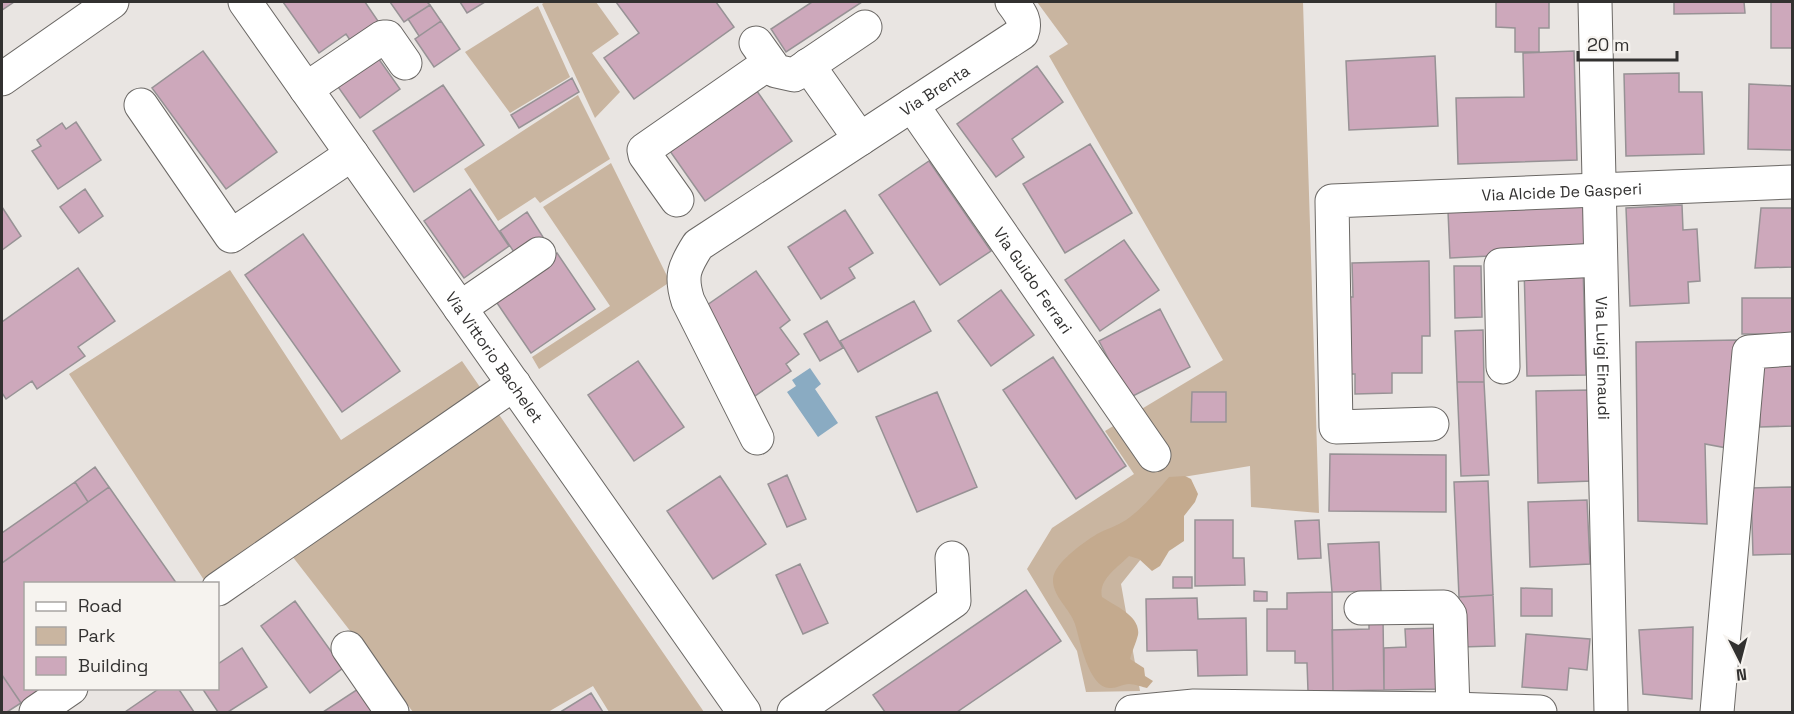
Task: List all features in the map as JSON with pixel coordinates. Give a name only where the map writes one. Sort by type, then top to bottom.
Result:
[{"type":"street","points":[[2,79],[112,2]]},
{"type":"street","name":"Via Vittorio Bachelet","points":[[245,2],[744,712]]},
{"type":"street","name":"Via Luigi Einaudi","points":[[1595,2],[1611,712]]},
{"type":"street","name":"Via Brenta","points":[[757,438],[688,301],[683,284],[687,262],[698,245],[1022,33],[1018,14]]},
{"type":"street","points":[[677,200],[645,155],[644,150],[763,53],[776,71],[794,75],[865,27]]},
{"type":"street","points":[[306,89],[383,37],[387,37],[405,63]]},
{"type":"street","points":[[808,65],[851,145]]},
{"type":"street","points":[[141,105],[231,236],[352,154]]},
{"type":"street","name":"Via Guido Ferrari","points":[[912,105],[1154,455]]},
{"type":"street","name":"Via Alcide De Gasperi","points":[[1432,424],[1336,427],[1332,201],[1792,182]]},
{"type":"street","points":[[460,308],[538,254]]},
{"type":"street","points":[[1503,368],[1501,265],[1600,260]]},
{"type":"street","points":[[1717,712],[1749,352],[1792,349]]},
{"type":"street","points":[[219,588],[514,384]]},
{"type":"street","points":[[794,712],[954,601],[952,558]]},
{"type":"street","points":[[1361,608],[1444,607],[1450,615],[1453,709]]},
{"type":"street","points":[[348,648],[392,712]]},
{"type":"street","points":[[36,712],[68,690]]},
{"type":"street","points":[[1132,712],[1194,706],[1540,712]]},
{"type":"green space","points":[[545,2],[596,2],[619,34],[592,53],[620,92],[595,118],[542,4]]},
{"type":"green space","points":[[1037,2],[1303,2],[1319,513],[1251,507],[1250,466],[1177,478],[1165,529],[1121,584],[1140,691],[1086,692],[1077,651],[1027,569],[1052,528],[1134,474],[1105,431],[1223,360],[1049,56],[1068,44]]},
{"type":"green space","points":[[538,6],[570,77],[510,113],[465,52]]},
{"type":"green space","points":[[578,95],[610,159],[540,203],[535,197],[498,221],[464,169]]},
{"type":"green space","points":[[611,163],[670,282],[539,369],[532,357],[610,306],[543,207]]},
{"type":"green space","points":[[230,270],[341,440],[462,361],[704,712],[609,712],[593,686],[548,712],[413,712],[275,534],[204,580],[69,374]]},
{"type":"shaded area","points":[[1185,476],[1191,479],[1198,494],[1184,516],[1184,541],[1169,551],[1160,566],[1152,571],[1139,559],[1129,556],[1106,580],[1102,591],[1102,597],[1126,612],[1135,622],[1138,635],[1130,659],[1144,668],[1145,676],[1153,681],[1147,688],[1129,684],[1113,688],[1103,686],[1091,673],[1073,618],[1055,591],[1053,579],[1055,573],[1058,566],[1085,542],[1132,516],[1169,477]]},
{"type":"water","points":[[810,368],[821,384],[815,389],[838,423],[818,437],[787,392],[796,386],[792,380]]},
{"type":"building","points":[[2,2],[14,2],[2,10]]},
{"type":"building","points":[[283,2],[365,2],[380,24],[352,43],[346,34],[319,53]]},
{"type":"building","points":[[390,2],[427,2],[430,5],[404,22]]},
{"type":"building","points":[[460,2],[485,2],[467,13]]},
{"type":"building","points":[[616,2],[716,2],[734,27],[634,99],[604,58],[639,33]]},
{"type":"building","points":[[812,2],[862,2],[786,52],[771,29]]},
{"type":"building","points":[[1496,2],[1549,2],[1549,28],[1539,28],[1539,52],[1515,52],[1515,28],[1496,27]]},
{"type":"building","points":[[1674,2],[1744,2],[1745,13],[1674,14]]},
{"type":"building","points":[[1771,2],[1792,2],[1792,48],[1771,48]]},
{"type":"building","points":[[430,5],[441,21],[419,36],[408,19]]},
{"type":"building","points":[[441,21],[460,49],[434,67],[415,39]]},
{"type":"building","points":[[203,51],[277,152],[226,189],[152,88]]},
{"type":"building","points":[[1574,51],[1577,160],[1458,164],[1456,98],[1524,97],[1523,53]]},
{"type":"building","points":[[376,55],[400,89],[360,118],[336,84]]},
{"type":"building","points":[[1435,56],[1438,126],[1349,130],[1346,61]]},
{"type":"building","points":[[1037,66],[1063,102],[1012,139],[1024,157],[996,177],[957,124]]},
{"type":"building","points":[[1679,73],[1679,92],[1702,92],[1704,154],[1626,156],[1624,74]]},
{"type":"building","points":[[572,78],[579,92],[519,128],[511,115]]},
{"type":"building","points":[[752,84],[792,141],[705,201],[665,144]]},
{"type":"building","points":[[1749,84],[1792,86],[1792,150],[1748,149]]},
{"type":"building","points":[[443,85],[484,145],[414,192],[373,131]]},
{"type":"building","points":[[76,122],[101,160],[58,189],[32,151],[41,146],[37,140],[62,123],[66,129]]},
{"type":"building","points":[[1090,144],[1132,213],[1065,253],[1023,184]]},
{"type":"building","points":[[929,161],[991,251],[940,285],[879,195]]},
{"type":"building","points":[[85,189],[103,216],[79,233],[60,207]]},
{"type":"building","points":[[470,189],[509,246],[464,278],[424,221]]},
{"type":"building","points":[[1589,205],[1591,251],[1450,258],[1448,211]]},
{"type":"building","points":[[1682,205],[1683,230],[1697,229],[1700,281],[1688,282],[1689,303],[1630,306],[1626,208]]},
{"type":"building","points":[[2,207],[21,236],[2,250]]},
{"type":"building","points":[[1761,208],[1792,208],[1792,267],[1755,268]]},
{"type":"building","points":[[845,210],[873,253],[849,268],[855,278],[821,299],[788,247]]},
{"type":"building","points":[[527,212],[543,237],[516,255],[500,231]]},
{"type":"building","points":[[303,234],[400,371],[342,412],[245,275]]},
{"type":"building","points":[[1124,240],[1159,290],[1100,331],[1065,280]]},
{"type":"building","points":[[557,253],[595,309],[531,353],[493,297]]},
{"type":"building","points":[[1429,261],[1430,336],[1422,336],[1422,373],[1392,373],[1392,393],[1355,394],[1355,374],[1345,374],[1344,297],[1353,297],[1352,263]]},
{"type":"building","points":[[1583,265],[1586,375],[1527,376],[1524,267]]},
{"type":"building","points":[[1454,266],[1481,266],[1482,317],[1455,318]]},
{"type":"building","points":[[78,268],[115,321],[78,347],[85,356],[37,389],[32,381],[6,399],[2,393],[2,322]]},
{"type":"building","points":[[756,271],[790,320],[780,328],[799,354],[786,364],[791,371],[755,396],[737,371],[741,369],[700,310]]},
{"type":"building","points":[[1001,290],[1034,335],[991,366],[958,321]]},
{"type":"building","points":[[1742,298],[1792,298],[1792,334],[1742,334]]},
{"type":"building","points":[[914,301],[931,331],[858,372],[840,341]]},
{"type":"building","points":[[1160,309],[1190,367],[1129,398],[1099,341]]},
{"type":"building","points":[[827,321],[843,348],[820,361],[804,334]]},
{"type":"building","points":[[1483,330],[1484,382],[1457,382],[1455,331]]},
{"type":"building","points":[[1736,340],[1727,448],[1705,444],[1707,524],[1638,521],[1636,342]]},
{"type":"building","points":[[1053,357],[1126,466],[1076,499],[1003,390]]},
{"type":"building","points":[[1792,359],[1792,426],[1760,427],[1758,360]]},
{"type":"building","points":[[638,361],[684,427],[634,461],[588,395]]},
{"type":"building","points":[[1457,382],[1484,382],[1489,475],[1461,476]]},
{"type":"building","points":[[1590,390],[1592,481],[1538,483],[1536,391]]},
{"type":"building","points":[[937,392],[977,487],[917,512],[876,417]]},
{"type":"building","points":[[1192,392],[1226,392],[1226,422],[1191,422]]},
{"type":"building","points":[[1330,454],[1446,455],[1446,512],[1329,511]]},
{"type":"building","points":[[95,467],[109,487],[88,502],[75,482]]},
{"type":"building","points":[[787,475],[806,519],[787,527],[768,484]]},
{"type":"building","points":[[720,476],[766,544],[713,579],[667,511]]},
{"type":"building","points":[[1488,481],[1493,595],[1459,597],[1454,482]]},
{"type":"building","points":[[75,482],[88,502],[2,563],[2,533]]},
{"type":"building","points":[[109,487],[176,582],[24,582],[24,690],[40,690],[21,703],[2,675],[2,563]]},
{"type":"building","points":[[1792,487],[1792,554],[1753,555],[1751,488]]},
{"type":"building","points":[[1587,500],[1590,564],[1530,567],[1528,502]]},
{"type":"building","points":[[1195,520],[1233,520],[1233,558],[1244,558],[1245,585],[1195,586]]},
{"type":"building","points":[[1319,520],[1321,558],[1298,559],[1295,521]]},
{"type":"building","points":[[1379,542],[1381,591],[1332,592],[1328,544]]},
{"type":"building","points":[[800,564],[828,623],[803,634],[776,575]]},
{"type":"building","points":[[1173,577],[1192,577],[1192,588],[1173,588]]},
{"type":"building","points":[[1521,588],[1552,589],[1552,616],[1521,616]]},
{"type":"building","points":[[1026,590],[1061,641],[957,712],[885,712],[873,695]]},
{"type":"building","points":[[1254,591],[1267,592],[1267,601],[1254,601]]},
{"type":"building","points":[[1332,592],[1333,691],[1308,691],[1307,663],[1295,663],[1295,651],[1267,651],[1267,609],[1287,609],[1287,593]]},
{"type":"building","points":[[1493,595],[1495,646],[1461,647],[1459,597]]},
{"type":"building","points":[[1197,598],[1198,619],[1246,618],[1247,675],[1198,676],[1197,650],[1147,651],[1146,599]]},
{"type":"building","points":[[295,601],[343,668],[310,693],[261,626]]},
{"type":"building","points":[[1383,617],[1384,690],[1333,691],[1332,630],[1369,629],[1369,618]]},
{"type":"building","points":[[1693,627],[1692,699],[1643,694],[1639,630]]},
{"type":"building","points":[[1441,628],[1442,689],[1384,690],[1384,648],[1406,647],[1405,629]]},
{"type":"building","points":[[1526,634],[1590,639],[1587,670],[1569,668],[1567,690],[1522,687]]},
{"type":"building","points":[[242,648],[267,687],[228,712],[218,712],[203,690],[219,690],[219,663]]},
{"type":"building","points":[[2,675],[21,703],[7,712],[2,712]]},
{"type":"building","points":[[358,689],[374,712],[323,712]]},
{"type":"building","points":[[157,690],[179,690],[194,712],[125,712]]},
{"type":"building","points":[[591,693],[603,712],[562,711]]}]
